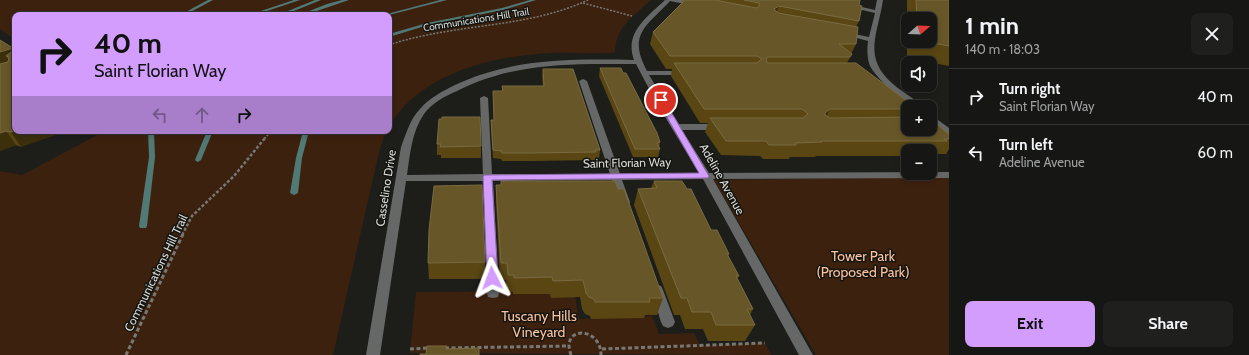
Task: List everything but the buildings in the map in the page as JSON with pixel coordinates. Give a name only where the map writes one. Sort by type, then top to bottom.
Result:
[{"type":"street","name":"Adeline Avenue","points":[[668,0],[636,36],[635,52],[645,73],[806,355]]},
{"type":"street","points":[[673,0],[698,5]]},
{"type":"street","points":[[880,0],[872,40],[871,60],[874,73],[909,100]]},
{"type":"street","points":[[844,5],[878,12]]},
{"type":"street","points":[[839,33],[872,40]]},
{"type":"street","name":"Casselino Drive","points":[[373,355],[406,147],[411,131],[422,111],[434,100],[466,82],[480,76],[529,64],[563,62],[639,62]]},
{"type":"street","points":[[645,73],[693,73]]},
{"type":"street","points":[[583,81],[630,214]]},
{"type":"street","points":[[484,98],[493,293]]},
{"type":"street","points":[[937,122],[946,129]]},
{"type":"street","points":[[677,127],[727,128]]},
{"type":"street","name":"Saint Florian Way","points":[[401,178],[949,175]]},
{"type":"street","points":[[653,279],[668,322]]},
{"type":"path","name":"Communications Hill Trail","points":[[392,44],[446,31],[544,16],[574,7],[588,0]]},
{"type":"path","points":[[583,3],[634,17]]},
{"type":"path","name":"Communications Hill Trail","points":[[126,355],[168,263],[192,216],[234,176],[269,134]]},
{"type":"path","points":[[571,355],[568,346],[572,337],[581,333],[597,339],[602,348],[601,355]]},
{"type":"path","points":[[602,348],[765,344]]},
{"type":"path","points":[[442,348],[568,346]]},
{"type":"path","points":[[410,349],[434,348]]},
{"type":"green space","points":[[0,0],[651,0],[632,17],[622,29],[616,43],[615,52],[550,53],[505,58],[482,63],[439,81],[419,93],[402,108],[392,123],[392,12],[12,12],[12,38],[0,29]]},
{"type":"green space","points":[[99,134],[385,134],[379,152],[333,355],[0,355],[0,171],[22,175]]},
{"type":"green space","name":"Tower Park (Proposed Park)","points":[[937,177],[949,177],[949,355],[816,355],[714,180],[901,178],[901,180],[937,180]]},
{"type":"green space","name":"Tuscany Hills Vineyard","points":[[574,291],[579,319],[652,316],[659,334],[694,333],[700,345],[765,343],[771,355],[410,353],[416,292]]},
{"type":"waterway","points":[[188,12],[211,0]]},
{"type":"waterway","points":[[260,12],[298,0]]},
{"type":"waterway","points":[[288,12],[319,0]]},
{"type":"waterway","points":[[309,12],[347,0]]},
{"type":"waterway","points":[[392,13],[445,0]]},
{"type":"waterway","points":[[392,35],[427,24],[503,9],[534,0]]},
{"type":"waterway","points":[[143,226],[152,157],[151,134]]},
{"type":"waterway","points":[[198,160],[209,134]]},
{"type":"waterway","points":[[294,193],[299,158],[305,134]]},
{"type":"route","points":[[492,278],[488,177],[705,176],[661,100]]}]
